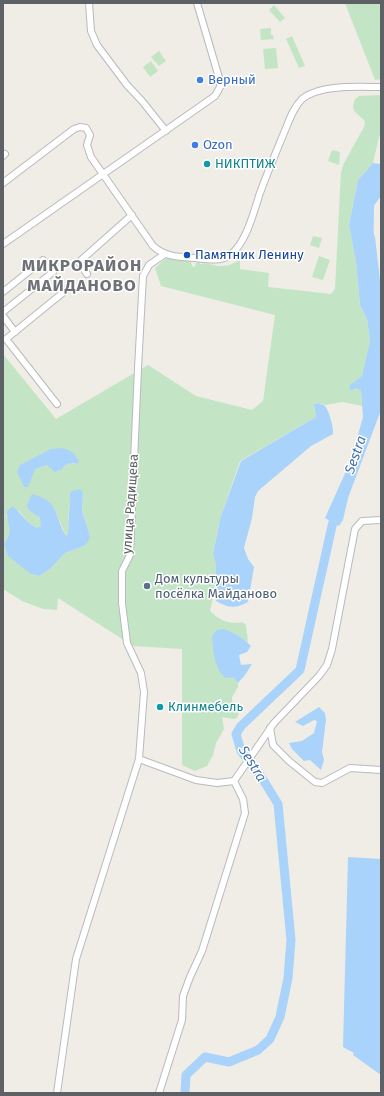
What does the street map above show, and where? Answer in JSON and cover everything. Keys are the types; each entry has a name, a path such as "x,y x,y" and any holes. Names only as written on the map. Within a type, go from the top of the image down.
{"street":[{"path":"90,3 90,31 97,46 127,85 166,131"},
{"path":"3,244 215,96 220,87 220,81 197,3"},
{"path":"3,183 74,129 80,127 86,128 90,135 87,145 91,157 158,251 173,256 200,259 224,258 230,255 242,241 278,145 293,112 300,101 316,91 346,87 381,86"},
{"path":"87,274 79,262 132,215"},
{"name":"улица Радищева","path":"58,1093 76,959 140,759 144,692 141,674 127,643 122,603 122,571 130,555 143,276 149,265 165,254"},
{"path":"3,292 43,260 53,272 3,312"},
{"path":"57,404 6,339 70,287"},
{"path":"3,316 15,332"},
{"path":"140,759 196,780 217,783 234,781 274,723 319,676 327,665 332,649 355,529 362,521 381,520"},
{"path":"269,730 273,745 314,782 322,783 350,768 381,770"},
{"path":"158,1093 182,1020 183,996 202,951 245,813 243,799 234,781"}],"green space":[{"path":"345,3 381,3 381,79 375,80"},
{"path":"274,5 285,18 280,22 269,10"},
{"path":"271,28 271,35 273,35 274,39 261,40 260,29"},
{"path":"292,36 305,66 299,68 286,39"},
{"path":"276,48 278,68 265,69 263,49"},
{"path":"159,51 166,61 159,66 151,57"},
{"path":"151,61 158,71 150,77 143,67"},
{"path":"381,95 381,134 373,163 358,180 349,225 356,262 360,305 367,319 370,341 362,376 355,388 361,390 362,406 343,402 325,405 319,403 314,404 316,417 240,461 221,516 213,553 216,566 214,593 210,611 225,621 233,623 242,622 246,625 248,642 232,633 233,677 238,683 238,687 232,697 232,701 240,710 237,718 233,719 222,717 224,729 216,743 213,755 207,766 195,771 182,765 182,649 133,646 58,598 57,610 43,609 22,601 3,589 3,354 56,419 148,365 196,396 252,410 263,401 275,315 161,286 155,268 168,257 191,262 192,266 195,267 196,263 200,262 200,264 206,263 222,266 229,265 240,260 240,269 269,273 268,287 331,294 335,289 341,172 344,163 364,127 365,121 354,111 353,106 355,99 359,96","holes":["70,451 75,464 67,464 62,469 47,465 35,469","83,491 82,511 90,536 84,546 65,553 49,570 39,576 31,574 4,544 10,530 6,515 19,511 29,523 37,528 41,526 41,520 36,514 29,510 54,508 66,536 68,534 69,503"]},
{"path":"332,150 340,152 339,165 328,161"},
{"path":"313,236 322,238 319,248 310,245"},
{"path":"319,256 330,260 323,280 312,277"}],"water":[{"path":"373,163 381,164 381,196 367,215 375,237 381,289 381,410 348,498 343,520 339,526 325,518 351,460 363,417 361,390 355,388 351,391 349,386 362,376 370,341 367,319 360,305 356,262 349,225 358,180"},
{"path":"319,403 325,406 328,411 333,434 311,446 258,491 255,497 252,518 244,548 248,559 254,567 248,602 240,606 232,607 216,601 214,593 216,566 213,553 221,516 241,461 316,417 314,404"},
{"path":"63,448 73,453 79,463 67,464 62,469 55,472 47,465 35,469 28,487 24,487 17,472 20,465 51,449"},
{"path":"80,489 83,492 82,511 90,536 89,540 84,546 65,553 49,570 39,576 31,574 8,556 4,544 10,530 7,511 13,506 29,523 37,528 41,526 40,518 29,510 27,506 32,494 41,497 52,505 66,536 68,534 70,494 72,491"},
{"path":"224,629 239,636 251,646 247,652 239,655 241,665 252,664 238,683 233,677 225,678 221,674 216,664 212,636 217,630"},
{"path":"319,707 325,713 326,720 322,752 324,760 321,770 310,760 304,761 292,749 289,743 302,741 314,733 317,721 314,720 303,726 295,722"},
{"path":"348,857 381,859 381,1075 353,1055 354,1053 343,1047"}],"waterway":[{"name":"Sestra","path":"369,233 370,189 381,183"},
{"name":"Sestra","path":"185,1093 186,1075 205,1057 229,1062 258,1050 270,1039 280,1017 288,978 291,940 278,804 262,778 241,751 236,734 241,726 300,670 336,512"}],"place":[{"name":"Верный","path":"200,80"},
{"name":"Ozon","path":"195,145"},
{"name":"НИКПТИЖ","path":"207,164"},
{"name":"Памятник Ленину","path":"187,255"},
{"name":"Дом культуры посёлка Майданово","path":"147,586"},
{"name":"Клинмебель","path":"160,707"}],"district":[{"name":"МИКРОРАЙОН МАЙДАНОВО","path":"82,276"}]}
